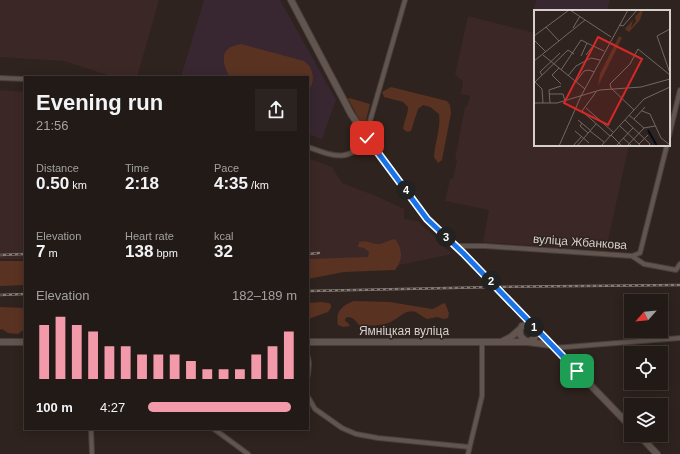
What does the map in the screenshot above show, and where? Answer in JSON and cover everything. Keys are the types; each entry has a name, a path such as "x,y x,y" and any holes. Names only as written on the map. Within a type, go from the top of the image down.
{"main road":[{"path":"291,0 351,114 427,219 624,419"},
{"path":"499,342 510,338 521,328 529,325 535,328 537,333 535,338 528,342 522,338 520,334 521,328 520,313"},
{"path":"0,342 24,342"},
{"name":"Ямніцкая вуліца","path":"309,342 528,342 552,346"},
{"path":"646,442 657,454"}],"street":[{"path":"309,147 330,155 346,156 362,146 405,0"},
{"path":"0,78 24,79"},
{"path":"670,132 680,90"},
{"name":"вуліца Жбанкова","path":"455,246 485,246 632,256 640,253 667,146"},
{"path":"632,256 644,264 664,269 676,270 680,264"},
{"path":"552,346 680,338"},
{"path":"468,454 482,396 482,342"},
{"path":"309,398 316,409 342,428 356,434 378,438 469,448"},
{"path":"91,430 92,454"},
{"path":"215,430 248,454"}],"shaded area":[{"path":"0,0 159,0 137,76 111,76 64,61 0,57"},
{"path":"204,0 280,0 336,100 322,139 309,134 309,76 181,76"},
{"path":"536,0 610,0 607,10 534,10"},
{"path":"468,16 534,33 534,146 629,146 606,250 483,242 489,210 445,201 450,179 453,179 457,160 455,159 465,107 467,107 470,96 461,94 463,81 455,75"},
{"path":"241,44 304,61 312,71 313,79 311,87 309,90 309,76 229,76 226,71 224,55 229,48"},
{"path":"391,87 447,101 450,105 451,113 442,160 438,163 434,157 439,125 439,114 430,107 423,105 418,109 411,131 407,132 403,129 408,107 403,102 384,97 382,92"},
{"path":"0,90 24,92 24,259 0,259"},
{"path":"348,99 370,104 365,125 362,124"},
{"path":"309,158 332,167 342,183 404,209 404,219 418,221 452,254 399,265 309,265"},
{"path":"395,239 401,251 400,262 395,270 344,272 309,279 309,259 368,257 369,252 364,248 358,247 359,242 366,241 373,244 378,244"},
{"path":"0,261 24,261 24,285 0,286"},
{"path":"354,301 390,302 432,309 445,303 449,313 448,318 444,319 437,317 427,319 412,311 405,313 392,322 374,326 359,325 354,319 347,317 345,321 350,326 343,327 338,325 337,320 340,310"},
{"path":"309,303 329,303 331,308 328,312 309,319"},
{"path":"0,307 24,308 24,330 18,334 8,333 2,329 0,330"}],"railway":[{"path":"309,254 319,253"},
{"path":"0,255 24,254"},
{"path":"309,291 680,285"},
{"path":"0,295 24,294"}],"route":[{"path":"367,138 427,219 463,253 577,371"}]}
